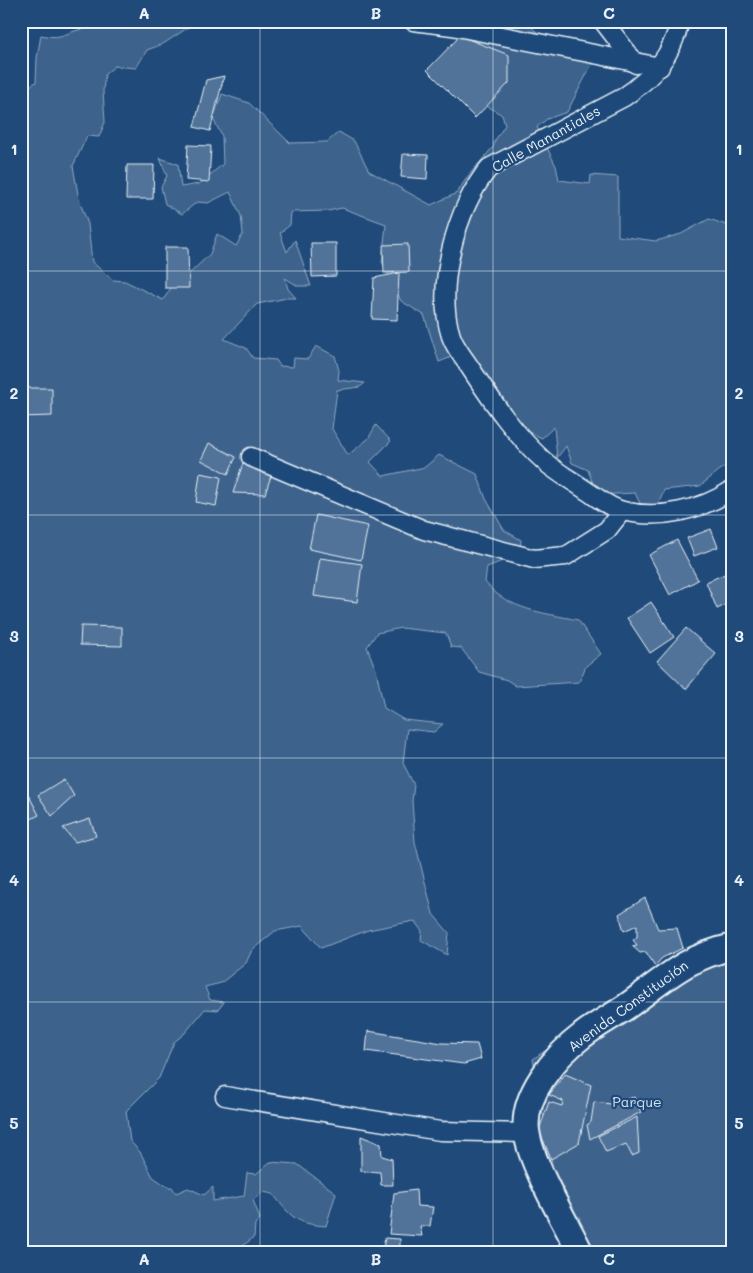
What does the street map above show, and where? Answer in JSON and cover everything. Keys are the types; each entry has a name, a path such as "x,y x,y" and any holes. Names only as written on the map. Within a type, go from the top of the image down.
{"main road":[{"name":"Avenida Constitución","path":"526,1133 531,1104 555,1060 583,1035 696,957 732,946"},
{"path":"526,1133 537,1163 580,1252"}],"street":[{"path":"413,21 452,26 636,64 660,67"},
{"path":"604,21 636,64"},
{"name":"Calle Manantiales","path":"680,21 677,34 660,67 640,86 489,168 477,182 467,202 456,236 446,288 449,328 456,346 490,397 526,444 544,460 610,506 622,511 659,514 683,512 721,497 732,490"},
{"path":"251,457 424,530 534,559 566,556 607,530 622,511"},
{"path":"225,1096 440,1131 526,1133"}],"green space":[{"path":"95,21 194,21 192,25 163,44 147,50 136,68 115,66 105,74 103,91 105,122 99,137 87,136 73,166 79,200 88,224 92,262 113,280 125,281 163,300 175,282 188,283 189,274 210,254 217,234 236,246 243,234 241,216 230,192 208,203 197,202 182,214 165,204 161,187 167,176 160,158 178,164 181,187 199,184 223,164 222,136 213,119 222,94 249,103 290,143 327,142 339,132 354,141 369,171 431,205 457,193 468,176 494,146 494,142 505,125 502,115 463,91 481,54 474,21 524,21 537,32 564,40 592,64 567,112 547,119 537,127 556,166 559,180 590,184 591,175 618,177 618,236 656,241 681,234 709,219 732,227 732,466 725,466 700,486 664,490 654,513 641,506 635,493 597,495 588,470 572,463 566,446 557,458 554,427 542,438 496,418 457,355 439,362 424,315 401,301 382,262 386,224 342,208 328,211 291,212 290,225 280,233 287,252 295,240 311,286 298,286 285,278 288,289 296,298 257,304 224,339 246,348 253,358 276,360 280,366 293,367 294,358 308,359 316,346 335,356 339,371 338,380 365,383 360,387 337,390 332,429 348,455 368,439 376,425 391,441 370,462 383,476 425,467 439,455 477,474 486,499 504,530 521,540 520,554 487,567 485,582 504,599 527,609 578,620 601,654 586,666 579,682 516,686 507,680 479,672 461,648 451,647 446,633 401,628 377,633 367,647 376,670 384,708 404,720 443,724 434,732 407,729 403,763 414,785 412,801 415,842 433,914 449,933 447,955 421,940 422,931 414,921 368,930 321,948 302,926 275,931 252,950 246,963 221,983 205,987 210,1000 224,1002 218,1010 205,1009 184,1034 174,1042 159,1078 126,1111 130,1141 140,1152 153,1177 168,1187 172,1187 176,1193 188,1188 204,1195 213,1187 213,1201 244,1196 247,1173 256,1174 270,1162 297,1164 336,1193 326,1226 308,1223 295,1218 273,1194 263,1192 253,1200 260,1219 255,1224 254,1237 239,1249 239,1252 21,1252 21,92 36,82 37,58 41,35 60,36 90,27 96,23"},
{"name":"Parque","path":"732,941 732,1252 571,1252 580,1217 561,1213 533,1059 702,943"}],"building":[{"path":"460,36 509,55 509,83 475,118 427,70"},
{"path":"224,76 210,131 194,127 206,80"},
{"path":"188,145 211,146 209,182 186,180"},
{"path":"403,154 428,155 427,179 401,177"},
{"path":"127,165 154,165 153,199 126,199"},
{"path":"311,243 336,243 336,276 312,277"},
{"path":"408,244 409,272 384,273 383,245"},
{"path":"165,247 188,247 189,288 165,288"},
{"path":"399,273 397,320 372,319 374,278"},
{"path":"21,388 52,388 52,416 21,417"},
{"path":"209,443 236,457 228,474 201,460"},
{"path":"243,463 272,473 265,494 233,493"},
{"path":"200,473 221,477 216,506 196,502"},
{"path":"316,515 368,526 361,560 309,549"},
{"path":"711,529 718,547 694,556 687,538"},
{"path":"677,540 698,580 670,595 649,555"},
{"path":"320,558 362,564 357,602 314,596"},
{"path":"732,571 732,602 717,609 706,582"},
{"path":"651,602 674,637 650,653 627,618"},
{"path":"81,626 122,627 122,646 80,645"},
{"path":"686,628 716,654 686,689 657,661"},
{"path":"64,779 74,796 52,816 38,795"},
{"path":"21,781 39,815 21,824"},
{"path":"90,819 96,836 75,842 63,828"},
{"path":"645,898 658,929 677,928 683,948 662,958 655,966 646,952 640,953 632,946 637,945 633,940 637,937 637,925 624,931 619,914"},
{"path":"368,1031 442,1043 477,1044 481,1059 464,1064 366,1051"},
{"path":"565,1074 591,1085 579,1143 551,1159 539,1130 549,1102 562,1106 563,1101 549,1095"},
{"path":"634,1097 641,1112 590,1139 587,1125 591,1122 594,1102 611,1104"},
{"path":"637,1117 639,1153 632,1156 626,1144 606,1152 598,1136"},
{"path":"361,1136 381,1144 382,1156 392,1159 393,1185 381,1185 380,1172 361,1171"},
{"path":"416,1190 417,1206 433,1207 430,1226 420,1226 422,1236 389,1234 394,1193"},
{"path":"385,1238 400,1239 400,1252 382,1252"}]}
